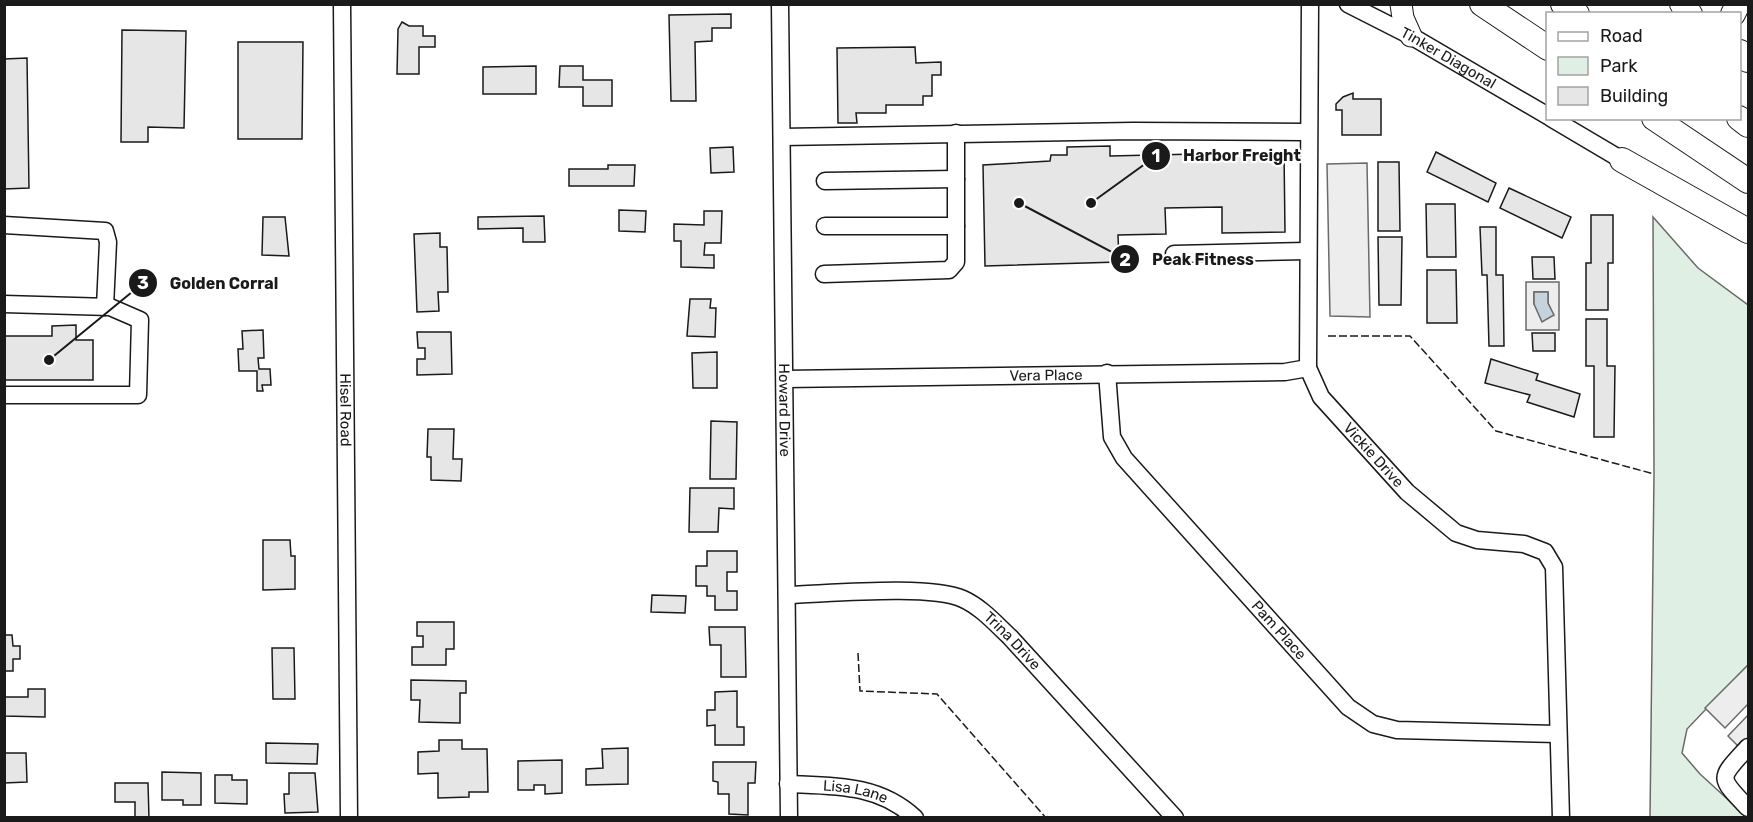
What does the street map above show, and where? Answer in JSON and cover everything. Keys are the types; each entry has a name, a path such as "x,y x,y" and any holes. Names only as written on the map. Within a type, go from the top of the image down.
{"highway":[{"path":"1482,4 1546,47"},
{"path":"1657,120 1749,181"},
{"path":"1622,160 1749,231"}],"main road":[{"path":"1401,4 1403,18 1411,36"}],"street":[{"name":"Hisel Road","path":"342,4 349,818"},
{"name":"Howard Drive","path":"780,4 789,818"},
{"name":"Vickie Drive","path":"1310,4 1307,132 1308,368 1322,397 1407,492 1456,534 1477,540 1524,543 1545,552 1554,567 1561,818"},
{"name":"Tinker Diagonal","path":"1348,4 1411,36 1546,115"},
{"name":"Tinker Diagonal","path":"1554,120 1622,160"},
{"path":"782,137 956,133 1307,132"},
{"path":"824,274 950,270 956,262 956,133"},
{"path":"825,181 956,179"},
{"path":"4,225 105,231 108,242 105,307"},
{"path":"825,226 956,226"},
{"path":"1174,254 1307,250"},
{"path":"4,304 105,307 140,320 138,395 4,395"},
{"name":"Vera Place","path":"785,379 1284,372 1308,368"},
{"name":"Pam Place","path":"1107,373 1112,437 1124,458 1348,707 1373,724 1397,730 1558,734"},
{"name":"Trina Drive","path":"787,595 907,592 963,599 1010,637 1175,818"},
{"path":"1749,747 1726,772 1724,778 1727,786 1749,808"},
{"name":"Lisa Lane","path":"788,784 859,787 882,796 915,818"}],"green space":[{"path":"1653,217 1698,268 1748,305 1748,665 1687,729 1682,753 1700,774 1747,817 1650,818 1654,474"}],"shaded area":[{"path":"1367,163 1370,317 1330,316 1327,164"},
{"path":"1526,282 1559,282 1559,330 1526,330","holes":["1534,292 1548,292 1548,303 1553,315 1534,304"]},
{"path":"1534,292 1548,292 1548,303 1554,315 1542,322 1534,304"},
{"path":"1748,665 1748,704 1725,728 1705,708"},
{"path":"1748,715 1748,756 1728,736"}],"building":[{"path":"731,14 731,28 712,28 712,41 695,42 696,101 671,101 669,15"},
{"path":"402,22 409,26 423,26 423,36 435,36 435,47 419,47 419,74 397,74 398,29"},
{"path":"122,30 186,31 184,128 148,127 148,142 121,142"},
{"path":"238,42 303,42 302,139 238,139"},
{"path":"915,47 916,63 941,62 941,75 932,75 932,96 923,96 923,105 886,105 886,113 856,113 857,123 838,123 837,48"},
{"path":"27,58 29,188 4,189 4,59"},
{"path":"536,66 536,94 483,94 483,67"},
{"path":"560,66 583,66 583,80 612,80 612,106 583,106 583,87 559,87"},
{"path":"1353,93 1353,99 1381,99 1381,135 1342,135 1342,110 1336,110 1336,104 1343,97"},
{"path":"1110,146 1110,156 1284,152 1285,232 1222,233 1222,207 1165,208 1166,234 1118,235 1119,262 985,266 983,165 1050,161 1051,155 1067,155 1067,147"},
{"path":"733,147 734,172 711,173 710,148"},
{"path":"1436,152 1496,183 1488,202 1427,172"},
{"path":"1378,162 1399,162 1400,231 1378,231"},
{"path":"608,165 635,165 634,186 569,186 569,169 608,169"},
{"path":"1509,188 1571,217 1562,238 1500,208"},
{"path":"1426,204 1455,204 1456,257 1427,257"},
{"path":"619,210 646,211 645,232 619,231"},
{"path":"704,211 722,211 721,243 705,243 704,255 714,255 714,268 681,267 681,241 674,241 674,224 704,225"},
{"path":"1591,215 1613,215 1613,263 1608,263 1608,310 1586,310 1586,263 1591,263"},
{"path":"544,216 545,242 523,242 523,228 478,229 478,217"},
{"path":"263,217 285,217 289,256 262,255"},
{"path":"1480,227 1496,227 1496,275 1503,275 1504,346 1489,346 1487,275 1482,275"},
{"path":"440,233 440,247 447,247 448,292 438,292 439,311 417,312 414,234"},
{"path":"1378,237 1402,237 1401,305 1379,305"},
{"path":"1532,257 1554,257 1555,279 1533,279"},
{"path":"1427,270 1456,270 1457,323 1427,323"},
{"path":"690,299 711,299 710,308 716,308 715,337 687,336"},
{"path":"1586,319 1607,319 1607,366 1615,366 1614,437 1594,437 1594,366 1586,366"},
{"path":"76,325 76,340 93,340 93,380 4,380 4,336 52,336 52,326"},
{"path":"263,330 264,358 258,358 259,369 270,369 271,385 262,385 263,391 257,391 257,371 239,371 238,349 243,349 242,331"},
{"path":"417,332 451,332 452,374 417,375 417,359 425,359 425,348 418,348"},
{"path":"1532,333 1555,333 1555,351 1533,351"},
{"path":"717,352 717,388 693,388 692,353"},
{"path":"1491,359 1538,374 1536,380 1580,394 1574,417 1527,402 1530,395 1485,383"},
{"path":"711,421 737,422 736,479 710,479"},
{"path":"428,429 454,429 453,459 462,459 461,481 431,480 431,457 427,457"},
{"path":"690,488 734,488 734,509 719,508 718,532 689,532"},
{"path":"263,540 290,540 291,556 295,556 295,589 263,590"},
{"path":"707,551 737,551 737,572 727,572 727,591 737,591 737,610 715,610 715,596 707,596 707,586 696,586 696,566 707,566"},
{"path":"652,595 686,596 685,613 651,612"},
{"path":"417,622 454,622 454,649 446,649 446,665 412,665 412,647 423,647 423,636 417,636"},
{"path":"709,627 745,627 746,677 721,677 721,645 710,645"},
{"path":"4,628 5,635 12,635 13,646 20,646 20,659 13,659 13,671 4,671"},
{"path":"272,648 294,648 295,699 273,699"},
{"path":"411,680 466,681 466,693 460,693 460,723 419,722 420,700 411,700"},
{"path":"28,689 45,689 45,717 4,716 4,697 28,697"},
{"path":"737,691 737,727 744,727 744,745 715,745 715,725 707,726 707,710 715,710 715,692"},
{"path":"439,740 462,740 462,749 487,749 488,792 469,792 469,797 438,798 438,773 418,774 418,752 439,751"},
{"path":"266,743 318,744 317,764 266,763"},
{"path":"628,748 628,784 586,785 586,769 603,768 602,749"},
{"path":"4,753 26,753 27,782 4,783"},
{"path":"562,760 562,793 545,794 545,785 534,785 534,790 518,790 518,761"},
{"path":"713,762 756,762 755,783 748,783 748,815 729,814 729,794 718,794 718,782 713,781"},
{"path":"162,772 201,773 201,805 183,805 183,800 162,800"},
{"path":"289,773 315,773 318,812 285,813 284,794 289,794"},
{"path":"215,775 232,775 232,780 247,780 247,804 215,803"},
{"path":"115,783 148,783 149,818 135,818 135,802 115,802"}],"fence":[{"path":"1328,336 1410,336 1496,431 1654,474"},
{"path":"858,653 860,691 937,694 1046,818"}],"place":[{"name":"Peak Fitness","path":"1019,203"},
{"name":"Harbor Freight","path":"1091,203"},
{"name":"Golden Corral","path":"49,360"}]}
